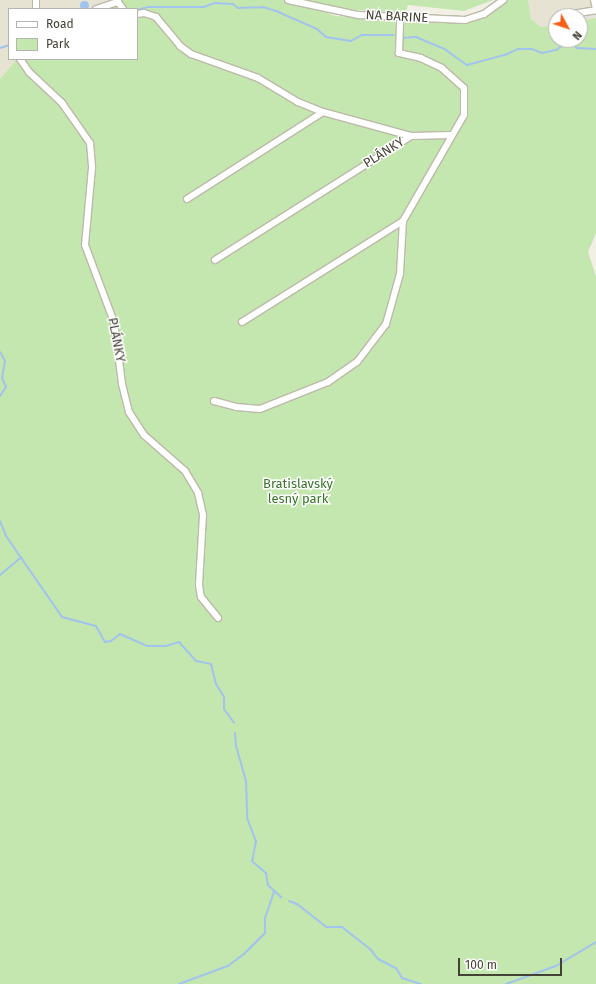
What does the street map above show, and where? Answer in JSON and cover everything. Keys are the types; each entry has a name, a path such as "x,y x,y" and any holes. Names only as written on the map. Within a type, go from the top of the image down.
{"street":[{"name":"NA BARINE","path":"288,0 336,12 400,18 464,20 484,14 503,0"},
{"path":"594,0 596,9"},
{"path":"99,8 118,1"},
{"name":"PLÁNKY","path":"138,14 144,13 156,17 180,46 191,54 258,78 298,102 323,112 411,136 451,135"},
{"path":"214,401 236,408 260,409 328,382 357,362 386,324 400,274 403,221 451,135 464,115 464,88 442,68 421,58 399,53 400,18"},
{"name":"PLÁNKY","path":"21,60 29,72 62,103 90,143 92,168 85,245 114,322 122,384 129,412 144,435 184,471 198,493 203,515 198,585 201,597 218,618"},
{"path":"188,199 323,112"},
{"name":"PLÁNKY","path":"215,260 411,136"},
{"path":"242,322 403,221"}],"shaded area":[{"path":"0,0 118,0 98,8 8,8 8,60 16,60 0,79"},
{"path":"528,0 596,0 596,18 588,20 588,8 548,8 548,26 541,27 531,19"},
{"path":"596,12 596,17 588,19 588,14"}],"green space":[{"name":"Bratislavský lesný park","path":"118,0 287,0 336,16 462,23 483,19 506,0 528,0 531,19 541,27 548,26 548,48 588,48 588,20 596,18 596,233 588,252 596,276 596,984 0,984 0,79 16,60 138,60 138,8 98,8"},
{"path":"305,0 493,0 464,11 408,5 405,13 353,10"}],"water":[{"path":"84,0 89,5 87,8 81,8 79,5"}],"waterway":[{"path":"138,10 148,7 204,7 215,3 233,4 238,8 263,7 276,11 317,29 326,37 351,41 362,35 393,35"},
{"path":"401,38 416,37 446,50 467,65 505,55 518,49 532,49 542,53 556,50 569,41 577,48 596,49"},
{"path":"0,48 8,45"},
{"path":"0,352 5,361 2,378 6,387 0,396"},
{"path":"0,521 6,536 62,617 96,626 105,642 111,641 120,634 147,646 166,646 179,642 196,661 211,664 216,684 224,697 224,709 234,723"},
{"path":"0,575 20,558"},
{"path":"235,733 236,746 246,781 247,818 256,841 252,861 266,873 268,885 281,897"},
{"path":"179,984 228,966 245,953 265,933 265,918 274,892"},
{"path":"289,901 297,904 326,927 342,927 370,949 378,959 396,968 402,978 421,984"},
{"path":"506,984 556,966 596,942"}]}
